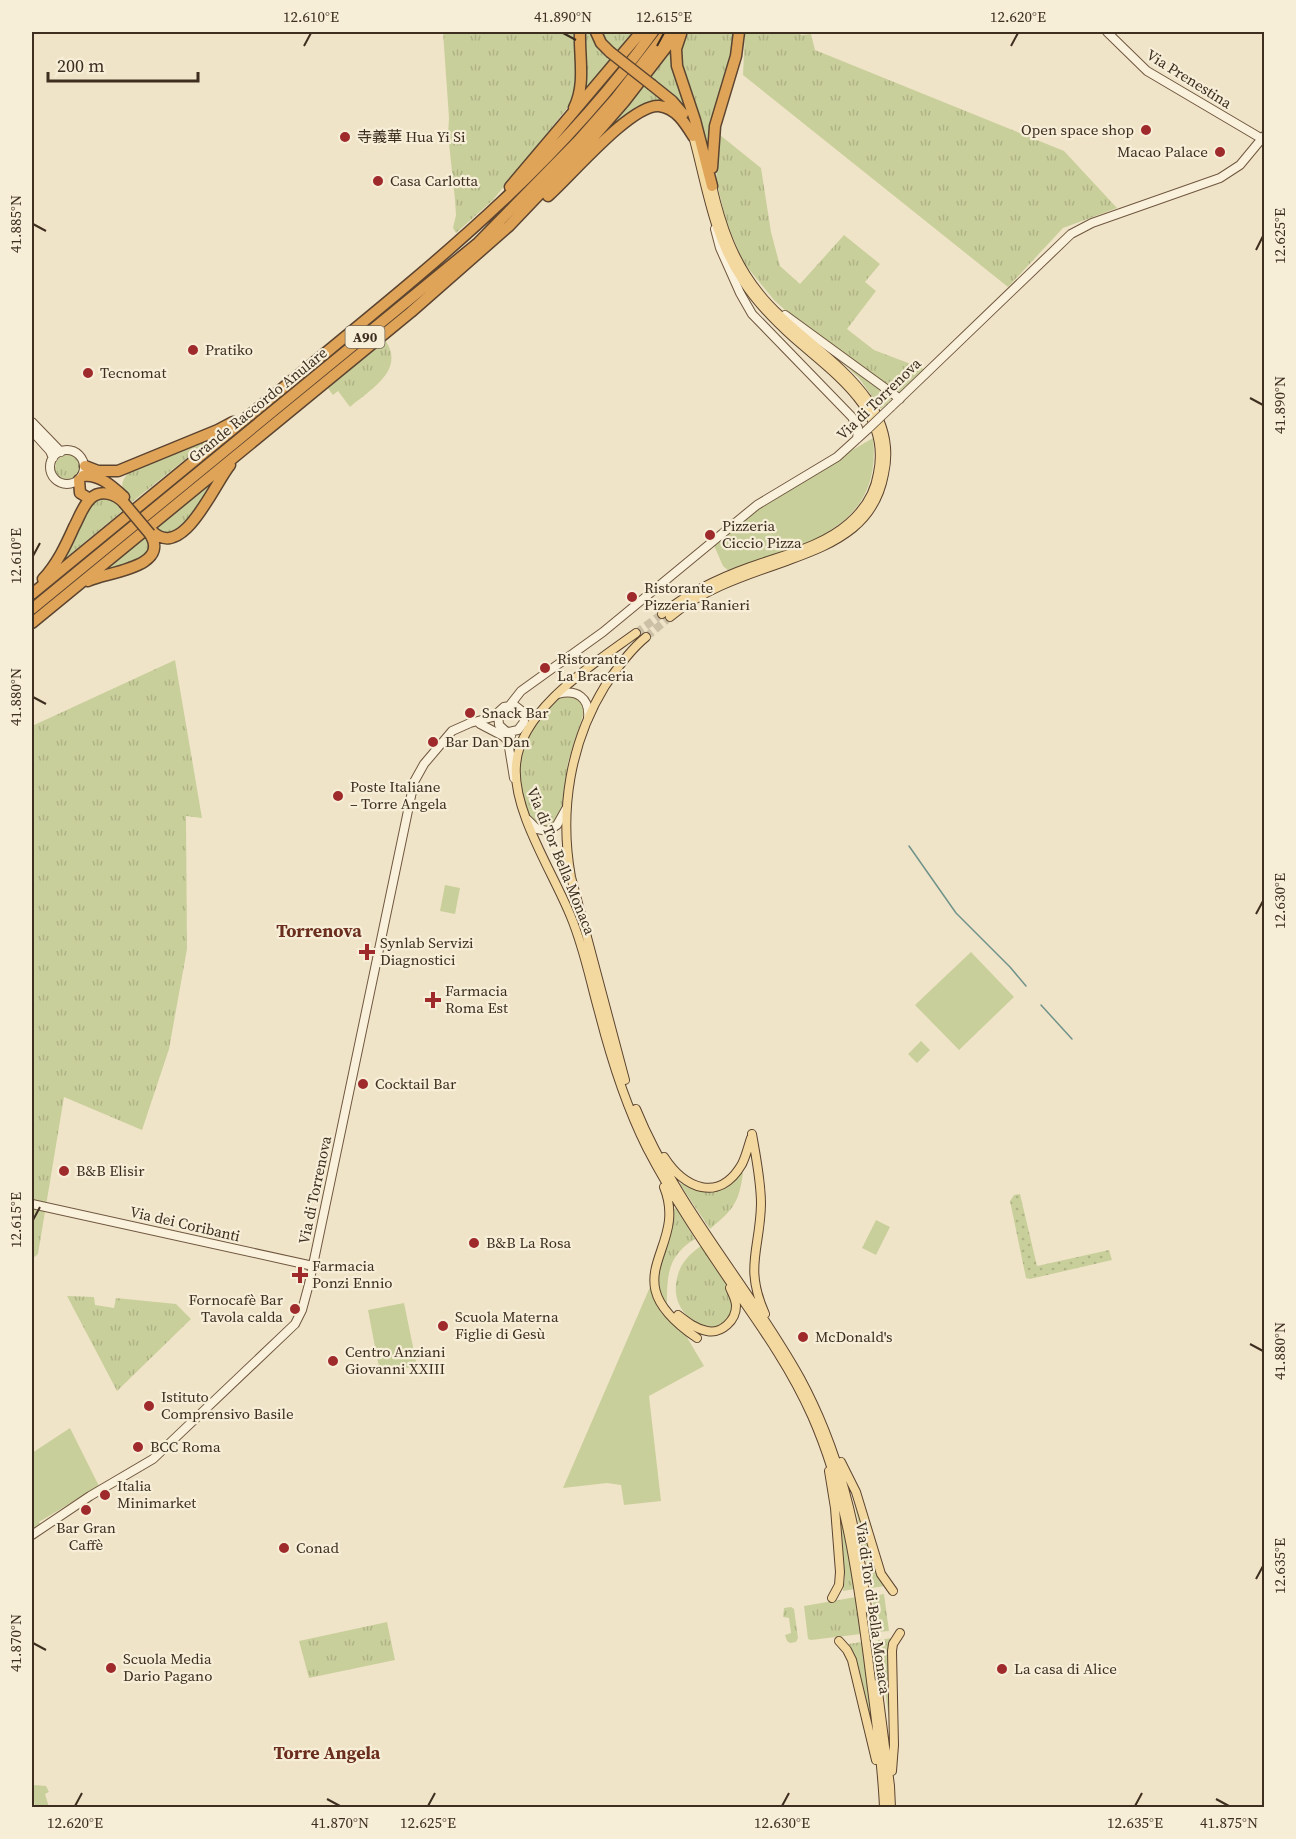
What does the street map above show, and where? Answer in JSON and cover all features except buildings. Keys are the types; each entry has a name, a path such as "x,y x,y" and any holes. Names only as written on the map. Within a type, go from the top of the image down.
{"highway":[{"path":"558,132 575,106 580,92 580,32"},
{"path":"596,32 601,43 610,52 679,109 693,136"},
{"path":"482,222 641,32"},
{"name":"Grande Raccordo Anulare","path":"32,593 406,288 482,222 530,176 585,117 653,32"},
{"name":"Grande Raccordo Anulare","path":"32,609 478,243 578,141 616,98 667,32"},
{"path":"680,32 676,49 677,66 695,119 712,186"},
{"path":"509,226 590,141 680,32"},
{"path":"712,186 714,132 736,56 739,32"},
{"path":"32,622 411,312 509,226 556,189 624,123 644,109 658,106 672,111 682,120 693,136"},
{"path":"82,474 118,471 218,430 257,410"},
{"path":"82,474 102,480 126,502 151,532 167,539 177,537 187,529 224,472 248,450 261,434"},
{"path":"82,474 80,493 90,499"},
{"path":"32,593 58,558 90,499 98,494 108,494 126,502"},
{"path":"76,588 95,577 129,569 147,560 152,555 154,547 151,532"}],"main road":[{"path":"693,136 715,224 732,264 760,304 788,333 846,383 863,404 876,428 880,449 879,467 869,500 842,529 801,549 712,583 689,595 666,615 713,589 819,549 840,537 869,511 879,494 884,478 886,458 883,432 878,417 866,396 850,378 775,312 748,278 725,234 712,186"},
{"name":"Via di Tor Bella Monaca","path":"636,633 558,694 532,721 521,741 516,761 515,782 525,816 571,916 620,1083 634,1122 658,1169 702,1232"},
{"name":"Via di Tor Bella Monaca","path":"646,637 615,672 588,719 576,750 566,809 566,842 572,882 615,1049 630,1096 671,1180 702,1232"},
{"path":"645,1129 675,1172 690,1184 704,1188 720,1186 732,1176 742,1164 752,1134 761,1199 754,1259 754,1284 758,1299 777,1340"},
{"path":"658,1169 669,1199 670,1218 656,1263 655,1290 668,1314 697,1338"},
{"path":"702,1232 777,1340 807,1391 847,1493 858,1541 887,1789"},
{"path":"678,1315 694,1326 707,1331 720,1330 729,1324 735,1313 736,1304 716,1255"},
{"path":"723,1270 792,1375 828,1445 856,1492 881,1574 893,1591"},
{"path":"828,1445 840,1568 839,1583 832,1598"},
{"path":"884,1808 894,1745 892,1651 894,1642 900,1633"},
{"path":"839,1641 848,1652 852,1662 891,1808"}],"street":[{"name":"Via Prenestina","path":"1107,32 1147,71 1264,138"},
{"name":"Via di Torrenova","path":"510,705 517,696 594,639 760,502 837,458 1071,234 1092,223 1220,178 1240,165 1264,138"},
{"path":"715,224 719,246 747,307 762,326 852,417 858,428 856,441"},
{"path":"748,278 771,303 791,320 900,399"},
{"path":"32,422 61,452"},
{"path":"32,431 50,451 53,458"},
{"path":"69,450 75,452 82,458 82,474 68,484 56,480 50,468 53,458 61,452 69,450"},
{"path":"558,694 574,692 583,697 588,707 588,719"},
{"path":"508,732 516,731 522,726 525,718 517,696"},
{"path":"510,761 514,744 508,732 499,725 498,713 502,708 510,705 521,710 535,712 547,704"},
{"name":"Via di Torrenova","path":"32,1535 90,1496 151,1461 296,1322 304,1304 313,1266 413,787 421,769 452,731 493,717 498,713"},
{"name":"Via di Torrenova","path":"447,737 480,724 499,725"},
{"path":"480,724 507,739 515,782"},
{"path":"525,816 536,828 548,831 559,824 566,809"},
{"name":"Via dei Coribanti","path":"32,1204 313,1266"}],"green space":[{"path":"443,32 576,32 579,83 572,102 493,200 456,233 453,228 456,215 448,134"},
{"path":"582,32 592,32 612,59 582,97"},
{"path":"599,32 633,32 618,52 610,47"},
{"path":"686,32 736,32 708,156 679,58"},
{"path":"745,32 811,34 815,50 1064,151 1117,208 1063,228 1008,287 743,75"},
{"path":"673,44 690,121 680,106 650,78"},
{"path":"646,84 672,106 652,104 566,175"},
{"path":"720,135 761,168 771,232 780,266 800,284 844,235 880,264 865,282 876,291 847,329 874,350 924,369 881,409 859,378 774,300 743,262 726,221 716,180"},
{"path":"385,340 391,361 389,370 376,386 350,407 338,391 333,395 327,387"},
{"path":"213,437 132,502 123,491 122,483 130,471"},
{"path":"873,438 873,469 865,495 850,514 831,530 808,543 730,572 723,566 712,541 753,508"},
{"path":"68,455 77,459 81,468 77,477 68,481 59,477 55,468 59,459"},
{"path":"215,478 195,511 182,525 166,534 155,529"},
{"path":"105,496 126,508 62,561 89,504"},
{"path":"146,537 148,546 141,558 133,563 98,574"},
{"path":"175,660 202,818 186,816 187,949 169,1049 142,1130 64,1097 38,1254 32,1259 32,726"},
{"path":"574,695 586,706 568,762 561,817 558,822 545,829 534,823 527,813 519,781 521,750 540,716 558,698"},
{"path":"445,885 460,888 455,914 440,911"},
{"path":"971,952 1014,997 959,1050 915,1005"},
{"path":"921,1041 930,1050 917,1063 908,1054"},
{"path":"743,1173 741,1183 734,1205 710,1229 679,1183 699,1190 738,1177"},
{"path":"1020,1194 1037,1266 1109,1250 1112,1260 1026,1278 1010,1201 1014,1195"},
{"path":"676,1208 695,1239 686,1245 674,1259 669,1275 667,1303 661,1296 658,1277"},
{"path":"876,1220 890,1227 876,1255 862,1248"},
{"path":"701,1246 730,1292 733,1307 729,1319 721,1325 711,1327 689,1318 676,1294 680,1268"},
{"path":"650,1287 660,1311 685,1334 704,1366 649,1396 661,1501 624,1505 621,1485 607,1483 563,1488"},
{"path":"67,1296 94,1297 95,1305 114,1308 116,1298 176,1304 191,1319 117,1391"},
{"path":"404,1303 417,1366 380,1373 368,1310"},
{"path":"70,1428 99,1486 39,1522 41,1525 32,1531 32,1453"},
{"path":"851,1489 885,1586 871,1588"},
{"path":"837,1495 855,1589 843,1591 845,1579"},
{"path":"884,1594 889,1631 877,1632 872,1596"},
{"path":"856,1597 861,1634 808,1639 804,1606"},
{"path":"784,1608 794,1609 798,1638 796,1642 790,1643 785,1635 791,1633 789,1618 783,1617"},
{"path":"387,1622 395,1660 309,1678 299,1641"},
{"path":"892,1638 890,1642 889,1719 878,1640"},
{"path":"862,1642 872,1720 848,1644"},
{"path":"35,1785 46,1786 49,1792 45,1794 49,1807 35,1807 32,1788"}],"waterway":[{"path":"909,846 956,913 1026,986"},
{"path":"1041,1005 1072,1039"}],"tunnel":[{"path":"636,633 662,614"},
{"path":"646,637 670,617"}],"place":[{"name":"Open space shop","path":"1146,130"},
{"name":"寺義華 Hua Yi Si","path":"345,137"},
{"name":"Macao Palace","path":"1220,152"},
{"name":"Casa Carlotta","path":"378,181"},
{"name":"Pratiko","path":"193,350"},
{"name":"Tecnomat","path":"88,373"},
{"name":"Pizzeria Ciccio Pizza","path":"710,535"},
{"name":"Ristorante Pizzeria Ranieri","path":"632,597"},
{"name":"Ristorante La Braceria","path":"545,668"},
{"name":"Snack Bar","path":"470,713"},
{"name":"Bar Dan Dan","path":"433,742"},
{"name":"Poste Italiane – Torre Angela","path":"338,796"},
{"name":"Synlab Servizi Diagnostici","path":"367,952"},
{"name":"Farmacia Roma Est","path":"433,1000"},
{"name":"Cocktail Bar","path":"363,1084"},
{"name":"B&B Elisir","path":"64,1171"},
{"name":"B&B La Rosa","path":"474,1243"},
{"name":"Farmacia Ponzi Ennio","path":"300,1275"},
{"name":"Fornocafè Bar Tavola calda","path":"295,1309"},
{"name":"Scuola Materna Figlie di Gesù","path":"443,1326"},
{"name":"McDonald's","path":"803,1337"},
{"name":"Centro Anziani Giovanni XXIII","path":"333,1361"},
{"name":"Istituto Comprensivo Basile","path":"149,1406"},
{"name":"BCC Roma","path":"138,1447"},
{"name":"Italia Minimarket","path":"105,1495"},
{"name":"Bar Gran Caffè","path":"86,1510"},
{"name":"Conad","path":"284,1548"},
{"name":"Scuola Media Dario Pagano","path":"111,1668"},
{"name":"La casa di Alice","path":"1002,1669"}],"district":[{"name":"Torrenova","path":"319,931"},
{"name":"Torre Angela","path":"327,1753"}]}
